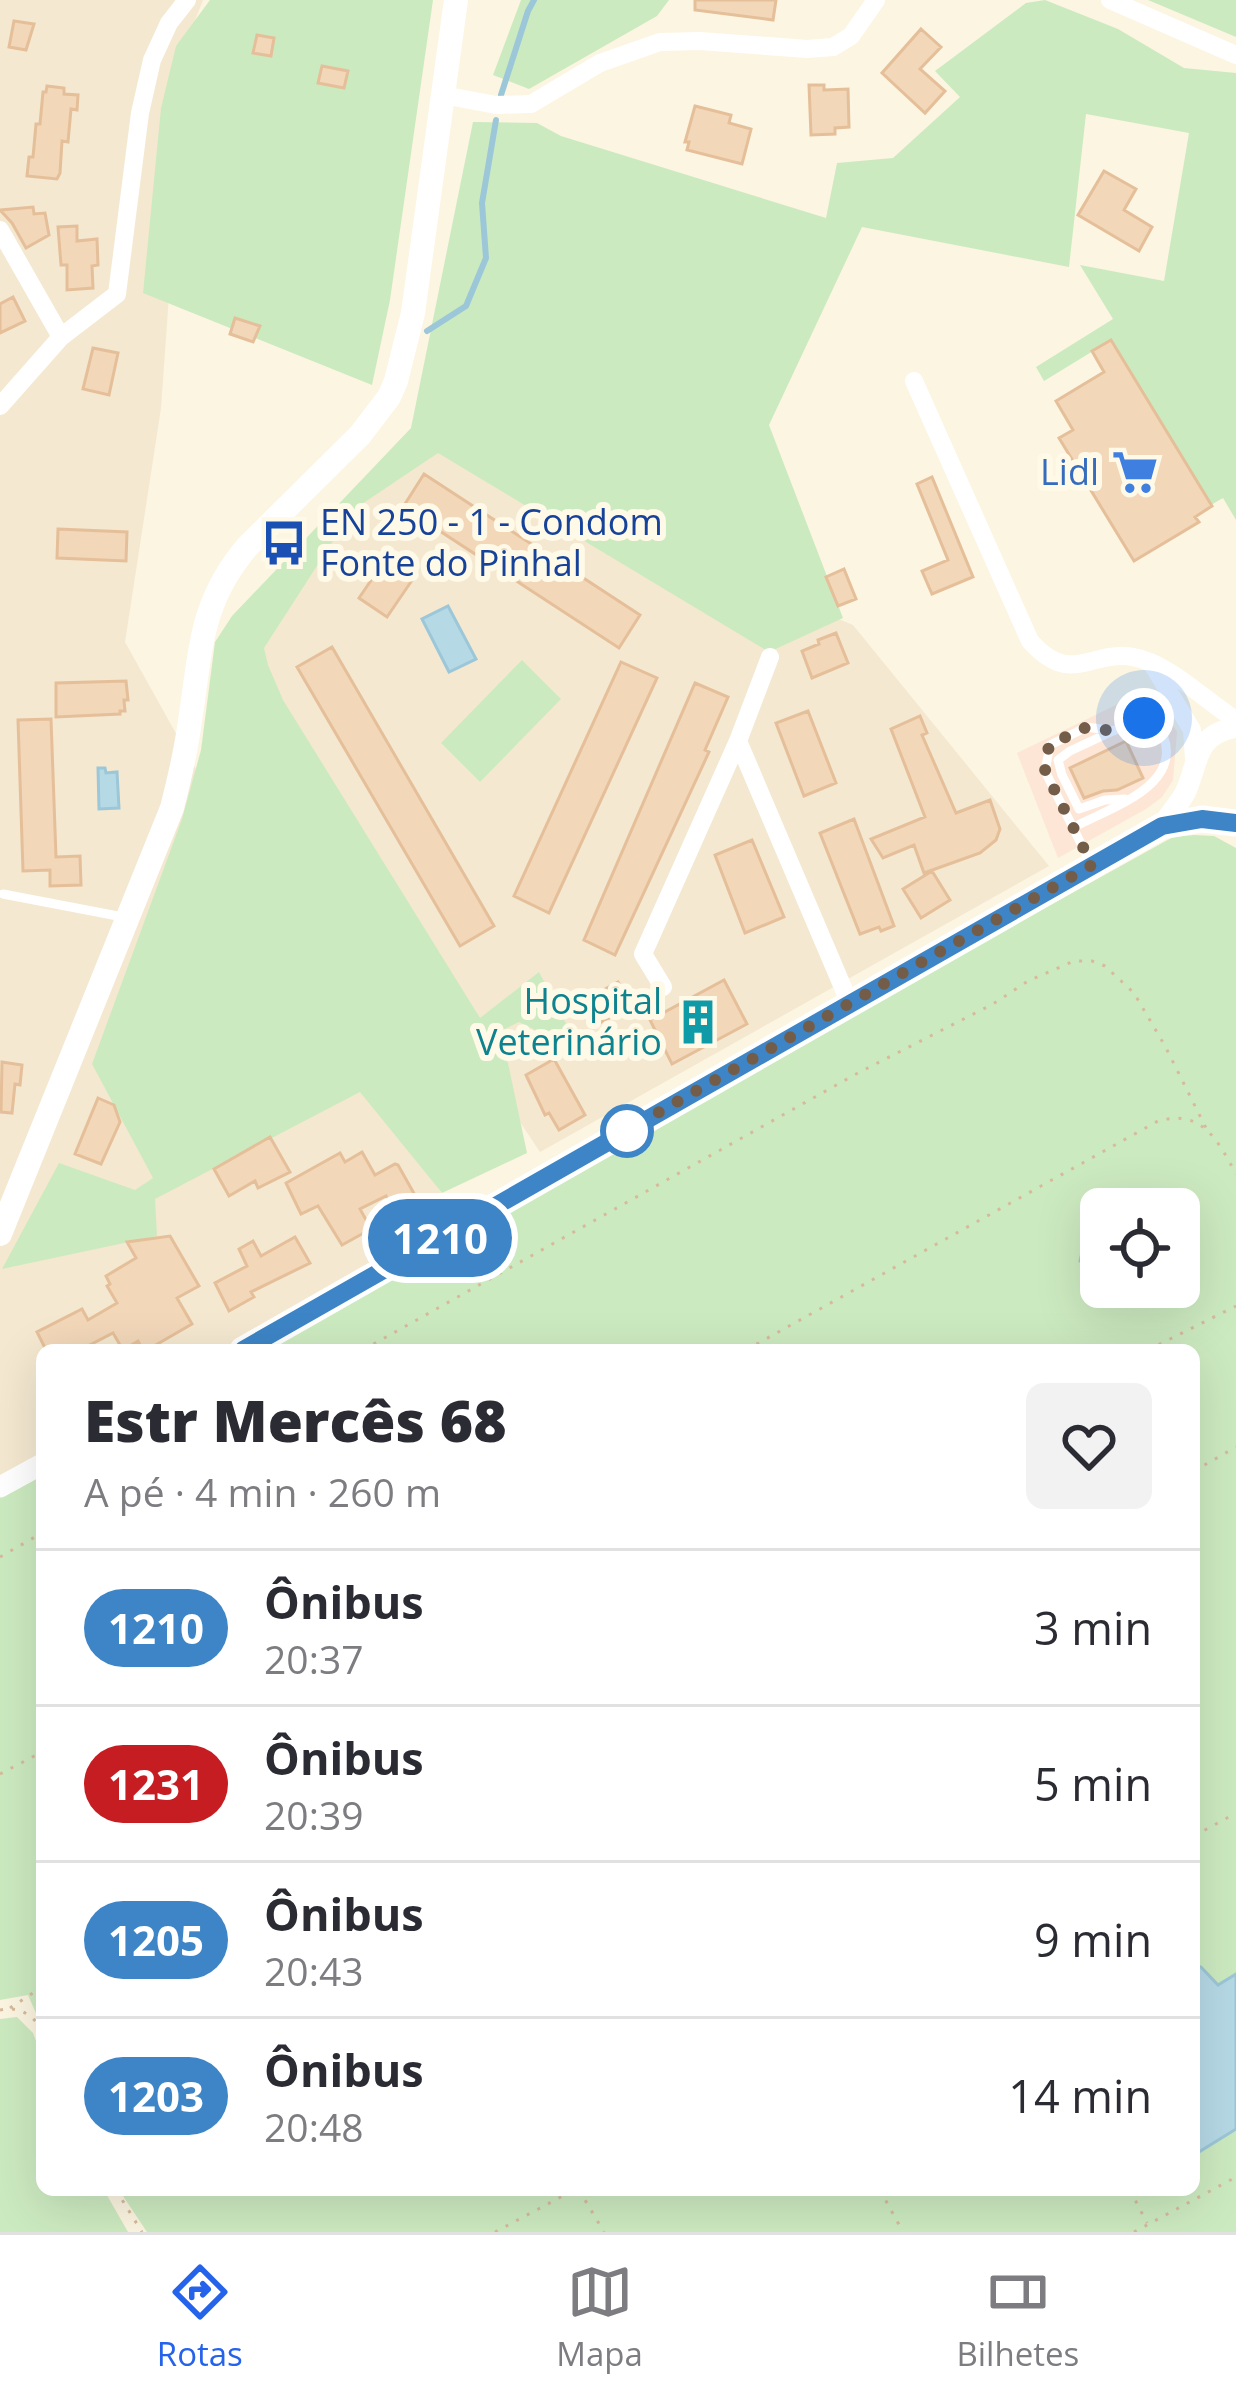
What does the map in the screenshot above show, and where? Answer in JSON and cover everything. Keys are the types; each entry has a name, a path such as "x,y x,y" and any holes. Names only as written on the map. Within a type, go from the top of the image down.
{"main road":[{"path":"3,1221 164,831 187,742 200,640 216,592 247,547 374,418 397,381 413,313 456,0"}],"street":[{"path":"0,406 62,337 117,295 152,59 169,22 187,0"},
{"path":"443,95 496,105 531,104 600,62 661,42 832,47 851,36 876,0"},
{"path":"1110,0 1236,56"},
{"path":"0,230 62,337"},
{"path":"914,381 1030,641 1052,661 1064,664 1126,656 1153,664 1236,723 1202,744 1183,796 1162,826"},
{"path":"663,987 643,954 738,741 770,657"},
{"path":"1153,664 1192,730 1199,802 1231,823"},
{"path":"738,741 850,1004"},
{"path":"254,1344 1162,826 1188,820 1231,823"},
{"path":"0,1487 36,1467"}],"lane":[{"path":"1155,720 1178,707"},
{"path":"1074,827 1129,799 1150,788 1165,766 1167,748 1155,720 1144,718 1058,760 1079,809 1105,800 1129,799"},
{"path":"1092,865 1045,771 1049,745 1087,727 1113,731"},
{"path":"3,893 128,918"}],"path":[{"path":"374,1344 856,1075 1074,961 1105,966 1134,993 1207,1130"},
{"path":"757,1344 1157,1121 1176,1116 1191,1119 1221,1146 1236,1174"},
{"path":"1160,1344 1236,1306"},
{"path":"1200,1468 1236,1448"},
{"path":"0,1557 36,1536"},
{"path":"0,1774 36,1755"},
{"path":"1200,1833 1236,1813"},
{"path":"0,2010 36,1991"},
{"path":"8,2008 24,2011 36,2021"},
{"path":"1134,2232 1236,2177"},
{"path":"120,2196 142,2232"},
{"path":"495,2232 564,2196"},
{"path":"580,2196 604,2232"},
{"path":"883,2196 903,2232"},
{"path":"1133,2196 1148,2225"}],"shaded area":[{"path":"0,0 203,0 187,41 161,408 125,642 367,1076 461,1224 283,1344 36,1344 36,1511 0,1535"},
{"path":"437,418 703,563 853,625 1049,866 540,1152 299,790 250,652 296,551"},
{"path":"1149,689 1177,732 1173,780 1146,809 1058,858 1017,753"}],"green space":[{"path":"210,0 433,0 390,300 372,385 143,293 161,108 176,46"},
{"path":"521,0 669,0 657,16 529,89 493,75"},
{"path":"1045,0 1118,29 1184,68 1236,73 1236,520 1223,498 1211,505 1111,340 1044,381 1036,367 1113,319 1080,265 1164,281 1189,133 1086,114 1069,267 862,227 769,425 843,618 769,652 438,453 353,510 264,648 283,700 480,1018 539,972 573,1037 561,1043 519,1022 491,1036 508,1063 527,1153 442,1193 360,1092 155,1199 157,1236 2,1269 59,1163 135,1190 153,1178 92,1064 182,819 201,750 215,642 232,616 411,428 473,122 537,123 561,136 826,218 837,163 893,158 960,97 935,71 1026,3"},
{"path":"1148,0 1236,0 1236,37"},
{"path":"522,660 561,699 480,782 441,743"},
{"path":"1214,836 1236,848 1236,2232 147,2232 123,2196 1200,2196 1200,1344 257,1344 1173,837"},
{"path":"36,1466 36,2013 28,1995 0,2000 0,1486"},
{"path":"17,2017 36,2041 36,2196 107,2196 128,2232 0,2232 0,2019"}],"water":[{"path":"448,606 476,659 449,672 422,619"},
{"path":"98,768 117,772 119,808 99,809"},
{"path":"1200,1967 1218,1985 1236,1974 1236,2129 1200,2151"}],"building":[{"path":"695,0 776,0 773,20 695,10"},
{"path":"14,21 34,24 26,50 9,47"},
{"path":"921,29 941,47 920,69 945,91 925,113 882,73"},
{"path":"257,35 274,38 271,56 253,53"},
{"path":"322,66 348,71 344,88 318,83"},
{"path":"809,85 848,89 849,127 835,128 835,134 811,135"},
{"path":"47,86 78,95 77,110 71,109 68,142 62,141 57,179 27,176"},
{"path":"695,106 731,115 729,123 751,129 742,164 687,150"},
{"path":"1104,171 1136,189 1124,210 1152,227 1139,251 1078,215"},
{"path":"33,207 34,214 45,213 49,235 26,248 0,210"},
{"path":"77,226 77,241 97,239 98,265 92,266 93,288 67,290 58,227"},
{"path":"13,297 25,321 0,333 0,304"},
{"path":"235,318 260,326 253,342 230,334"},
{"name":"Lidl","path":"1111,340 1212,506 1195,517 1199,522 1134,561 1059,438 1073,430 1056,401 1104,372 1092,351"},
{"path":"93,348 118,353 109,395 83,389"},
{"path":"424,474 640,615 619,648 403,507"},
{"path":"932,477 973,577 932,594 922,571 948,560 917,484"},
{"path":"58,529 127,532 126,561 57,558"},
{"path":"389,554 417,573 387,617 359,598"},
{"path":"844,569 856,599 838,606 826,577"},
{"path":"836,633 848,663 812,678 802,651"},
{"path":"332,647 494,926 460,946 297,667"},
{"path":"621,662 657,678 549,913 514,896"},
{"path":"126,681 128,700 120,714 56,717 56,683"},
{"path":"695,683 728,697 705,750 709,752 615,955 584,940"},
{"path":"808,711 836,783 804,796 776,723"},
{"path":"920,716 927,733 922,735 956,813 990,800 1000,829 996,840 980,853 924,873 914,845 883,858 871,839 925,817 891,729"},
{"path":"51,719 56,857 80,856 81,885 50,886 50,870 23,871 18,720"},
{"path":"1126,741 1143,778 1084,798 1070,768"},
{"path":"854,819 894,926 881,931 879,927 860,934 820,833"},
{"path":"752,840 784,917 745,933 715,855"},
{"path":"932,871 950,900 921,918 903,889"},
{"name":"Hospital Veterinário","path":"724,980 747,1024 672,1064 650,1020"},
{"path":"618,982 631,1006 596,1025 583,1001"},
{"path":"554,1059 585,1115 559,1130 549,1113 545,1115 526,1075"},
{"path":"2,1062 22,1065 12,1113 1,1112"},
{"path":"98,1098 114,1105 120,1122 101,1164 75,1154"},
{"path":"270,1137 290,1172 258,1188 255,1181 229,1196 214,1169"},
{"path":"362,1152 375,1175 398,1165 421,1206 399,1219 386,1196 360,1209 371,1229 342,1245 318,1206 301,1214 286,1183 340,1153 345,1162"},
{"path":"170,1236 199,1286 177,1298 192,1324 157,1344 119,1344 113,1333 92,1344 43,1344 37,1332 82,1309 88,1320 117,1303 106,1276 136,1258 127,1242"},
{"path":"295,1237 310,1263 251,1292 254,1297 229,1311 215,1283 247,1266 239,1249 253,1241 261,1256"}],"waterway":[{"path":"501,95 534,0"},
{"path":"427,331 466,306 486,258 482,203 496,120"}],"bus line":[{"name":"1210","path":"254,1344 1162,826 1202,819 1236,823"}],"place":[{"name":"Lidl","path":"1135,472"},
{"name":"EN 250 - 1 - Condom Fonte do Pinhal","path":"284,543"},
{"name":"Hospital Veterinário","path":"698,1022"}],"route":[{"path":"627,1131 1092,865 1045,771 1049,745 1087,727 1113,731 1144,718"}]}
